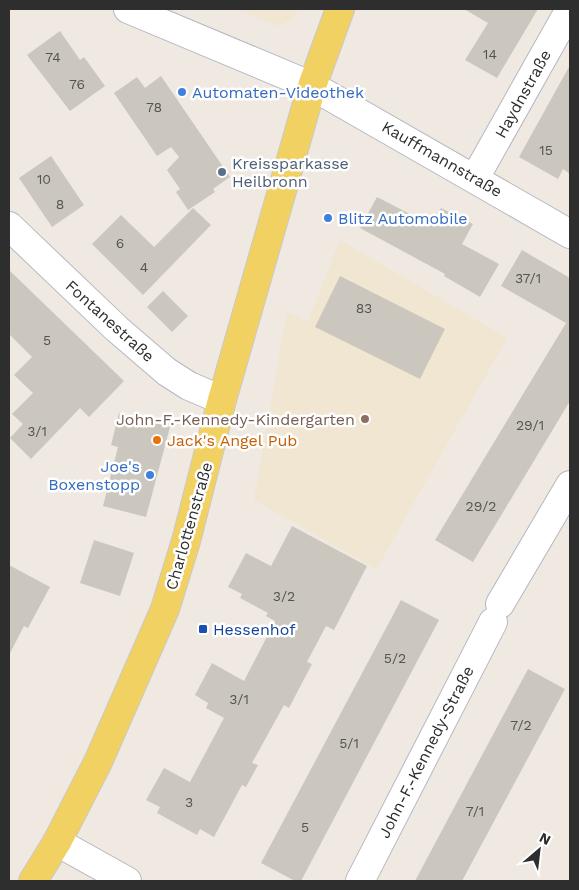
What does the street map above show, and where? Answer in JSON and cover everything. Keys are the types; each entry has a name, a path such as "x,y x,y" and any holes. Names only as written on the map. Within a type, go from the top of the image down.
{"main road":[{"name":"Charlottenstraße","path":"33,881 57,842 98,762 161,621 186,541 222,400 312,86 340,9"}],"street":[{"name":"Kauffmannstraße","path":"128,9 312,86 570,234"},
{"name":"Haydnstraße","path":"475,178 570,9"},
{"name":"Fontanestraße","path":"9,226 117,329 167,372 189,386 222,400"},
{"name":"John-F.-Kennedy-Straße","path":"360,881 497,613 570,485"},
{"path":"57,842 127,881"}],"shaded area":[{"path":"235,9 299,9 292,19 279,26"},
{"name":"John-F.-Kennedy-Kindergarten","path":"340,240 507,338 376,569 254,500 287,312 308,322"}],"building":[{"path":"464,9 538,9 497,78 465,60 488,23"},
{"path":"60,31 80,60 84,57 105,86 70,111 27,55"},
{"path":"570,65 570,174 563,169 558,179 519,157"},
{"path":"161,76 230,177 213,189 215,192 188,210 176,192 180,189 167,170 179,157 171,147 157,156 114,93 137,77 145,88"},
{"path":"51,156 84,205 52,227 19,178"},
{"path":"377,197 431,225 441,208 473,224 462,244 499,264 480,297 444,276 445,274 360,228"},
{"path":"193,208 211,225 143,295 92,244 121,215 154,247"},
{"path":"522,250 570,278 570,401 473,562 435,540 566,323 501,286"},
{"path":"9,270 124,381 89,417 80,408 31,459 10,438 23,424 12,414 33,393 14,375 32,357 9,334"},
{"path":"340,276 445,329 420,379 315,327"},
{"path":"163,291 188,316 172,332 147,307"},
{"path":"119,413 170,427 146,517 103,506 118,447 111,445"},
{"path":"292,526 367,566 334,630 326,626 307,662 312,664 289,708 284,705 252,763 258,765 246,787 242,785 214,837 200,829 197,835 157,813 160,807 146,800 164,768 190,782 224,718 206,708 208,703 195,695 212,663 244,681 275,621 266,616 268,613 240,598 242,594 228,587 246,553 271,566"},
{"path":"94,540 134,553 120,596 80,583"},
{"path":"9,565 50,587 28,628 24,626 9,655"},
{"path":"401,600 439,620 301,881 295,881 261,863"},
{"path":"528,669 565,689 462,881 415,881"}],"place":[{"name":"Automaten-Videothek","path":"182,92"},
{"name":"Kreissparkasse Heilbronn","path":"222,172"},
{"name":"Blitz Automobile","path":"328,218"},
{"name":"John-F.-Kennedy-Kindergarten","path":"365,419"},
{"name":"Jack's Angel Pub","path":"157,440"},
{"name":"Joe's Boxenstopp","path":"150,475"},
{"name":"Hessenhof","path":"203,629"}]}
